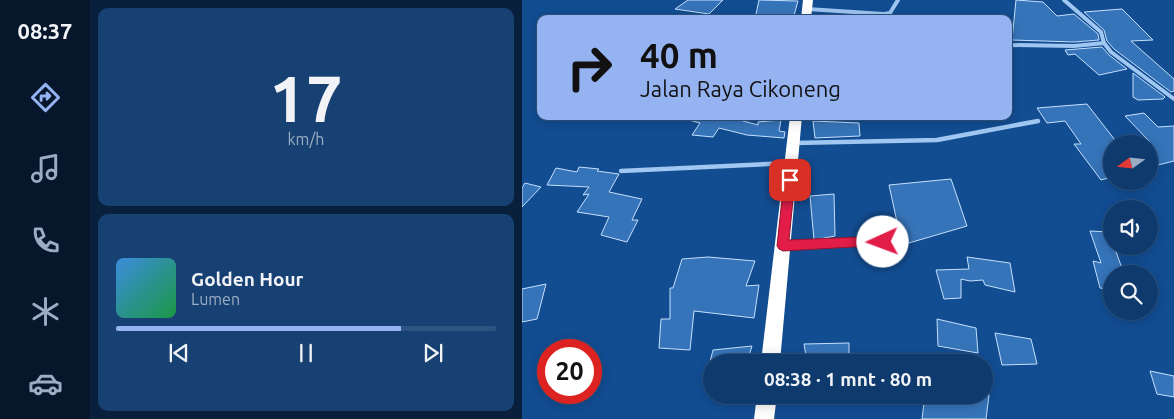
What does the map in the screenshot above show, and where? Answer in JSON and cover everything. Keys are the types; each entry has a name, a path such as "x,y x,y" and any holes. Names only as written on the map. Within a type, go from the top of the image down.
{"highway":[{"path":"771,354 796,120"},
{"path":"764,419 766,404"}],"street":[{"path":"807,12 884,14 890,13 898,0"},
{"path":"1064,0 1101,32 1104,43 1118,58 1174,99"},
{"path":"1012,45 1074,46 1104,43"},
{"path":"794,143 937,140 1038,120"},
{"path":"621,171 791,163"}],"lane":[{"path":"783,246 883,242"}],"building":[{"path":"688,0 723,0 709,14 675,9"},
{"path":"759,0 798,1 794,15 756,15"},
{"path":"1016,0 1043,2 1057,16 1074,14 1098,34 1099,40 1074,42 1012,40"},
{"path":"1122,9 1153,40 1131,41 1174,79 1174,91 1171,92 1114,49 1107,41 1104,30 1084,12"},
{"path":"1102,47 1127,69 1099,75 1075,54 1068,55 1065,50"},
{"path":"1133,73 1165,97 1163,99 1138,100 1133,97"},
{"path":"1087,104 1111,135 1103,135 1103,179 1101,180 1074,144 1081,144 1065,121 1047,123 1037,108"},
{"path":"1144,113 1158,127 1174,126 1174,161 1158,165 1158,135 1143,135 1125,116"},
{"path":"689,120 740,120 758,125 758,122 781,120 779,131 785,132 784,138 747,135 719,128 713,137 692,135 700,123"},
{"path":"813,121 859,123 860,136 815,138"},
{"path":"579,167 619,174 609,192 642,199 632,220 638,220 627,242 601,235 609,217 577,212 589,194 583,195 589,187 547,185 556,168 577,172"},
{"path":"951,179 967,226 902,245 889,185"},
{"path":"525,183 541,187 522,207 522,188"},
{"path":"834,194 835,236 814,240 810,196"},
{"path":"1090,231 1103,232 1103,255 1117,255 1121,265 1103,265 1103,288 1100,288 1093,261 1101,263"},
{"path":"708,257 755,261 746,286 759,285 754,318 694,311 690,350 659,348 661,319 670,319 670,288 673,288 682,259"},
{"path":"967,257 1010,263 1015,292 985,285 983,280 970,281 961,279 961,298 944,299 936,270 969,269"},
{"path":"546,284 537,319 522,322 522,289"},
{"path":"937,319 976,328 978,353 938,346"},
{"path":"995,333 1031,339 1037,364 1002,365"},
{"path":"849,343 849,354 806,354 804,344"},
{"path":"752,346 750,354 712,354 713,350"},
{"path":"1150,371 1174,376 1174,397 1157,394"},
{"path":"924,404 988,404 986,419 922,419"}],"route":[{"path":"790,180 783,246 883,242"}]}
